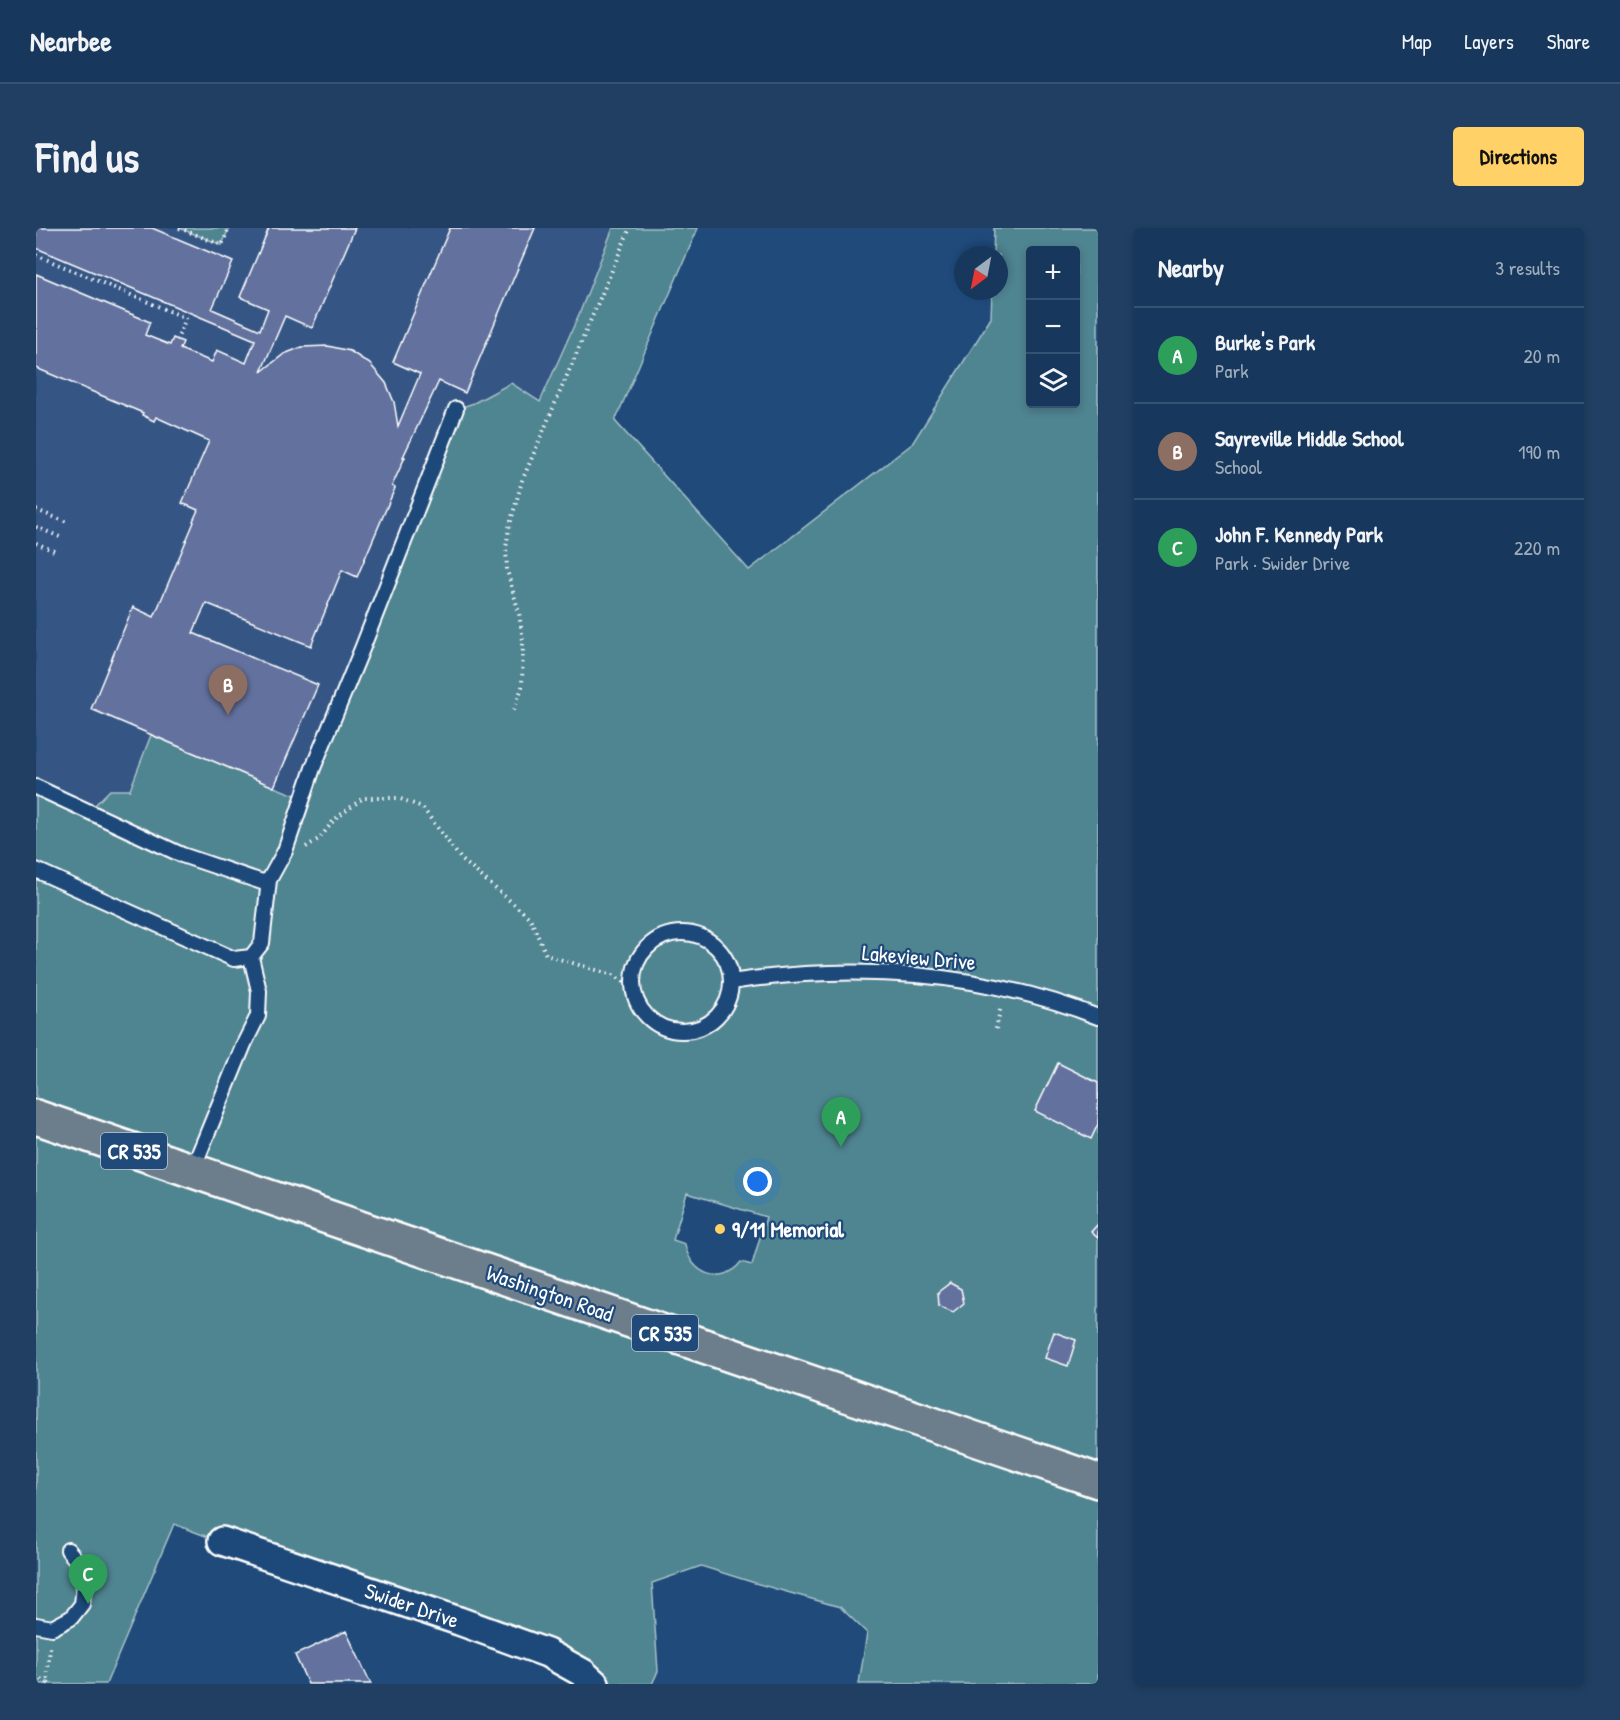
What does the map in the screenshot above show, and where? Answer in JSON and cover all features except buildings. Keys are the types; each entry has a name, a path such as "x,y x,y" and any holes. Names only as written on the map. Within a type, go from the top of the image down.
{"main road":[{"name":"Washington Road","path":"36,1117 1098,1481"}],"street":[{"name":"Swider Drive","path":"222,1541 547,1653 583,1673 595,1684"}],"lane":[{"path":"36,870 234,959 251,957 262,943 269,880 285,851 313,768 456,409"},
{"path":"36,787 182,855 262,882 269,880"},
{"path":"679,933 695,934 710,941 721,952 728,964 731,982 728,999 720,1013 708,1023 693,1030 676,1030 661,1026 647,1016 632,987 634,971 640,956 650,944 664,936 679,933"},
{"path":"192,1171 244,1044 258,1016 259,991 251,957"},
{"name":"Lakeview Drive","path":"731,982 774,975 835,972 900,974 966,981 1026,993 1098,1017"},
{"path":"36,1625 52,1628 71,1618 82,1604 84,1585 82,1567 68,1550"}],"path":[{"path":"179,228 222,245 229,228"},
{"path":"514,710 522,687 523,640 519,613 507,570 506,548 509,528 522,481 630,228"},
{"path":"36,255 186,318 177,340"},
{"path":"36,510 67,522"},
{"path":"36,527 60,537"},
{"path":"36,543 54,551"},
{"path":"285,851 306,848 320,838 334,820 363,798 398,798 422,807 460,859 530,918 546,955 613,975 632,987"},
{"path":"36,1676 48,1683 52,1628"}],"shaded area":[{"path":"36,228 613,228 232,1185 36,1118"}],"green space":[{"path":"179,228 229,228 222,245"},
{"path":"613,228 698,228 615,421 749,570 912,444 991,318 992,300 1008,300 1008,246 993,246 994,228 1098,228 1098,1684 859,1684 867,1633 840,1607 701,1566 652,1583 658,1671 652,1684 595,1684 174,1524 106,1684 36,1684 36,787 89,811 110,790 130,790 151,735 303,798 456,409 474,403 511,383 540,402 580,312","holes":["687,1193 766,1217 752,1265 741,1262 725,1274 707,1274 693,1263 685,1244 673,1240"]}],"place":[{"name":"Sayreville Middle School","path":"228,715"},
{"name":"Burke's Park","path":"841,1147"},
{"name":"9/11 Memorial","path":"720,1229"},
{"name":"John F. Kennedy Park","path":"88,1604"}]}
